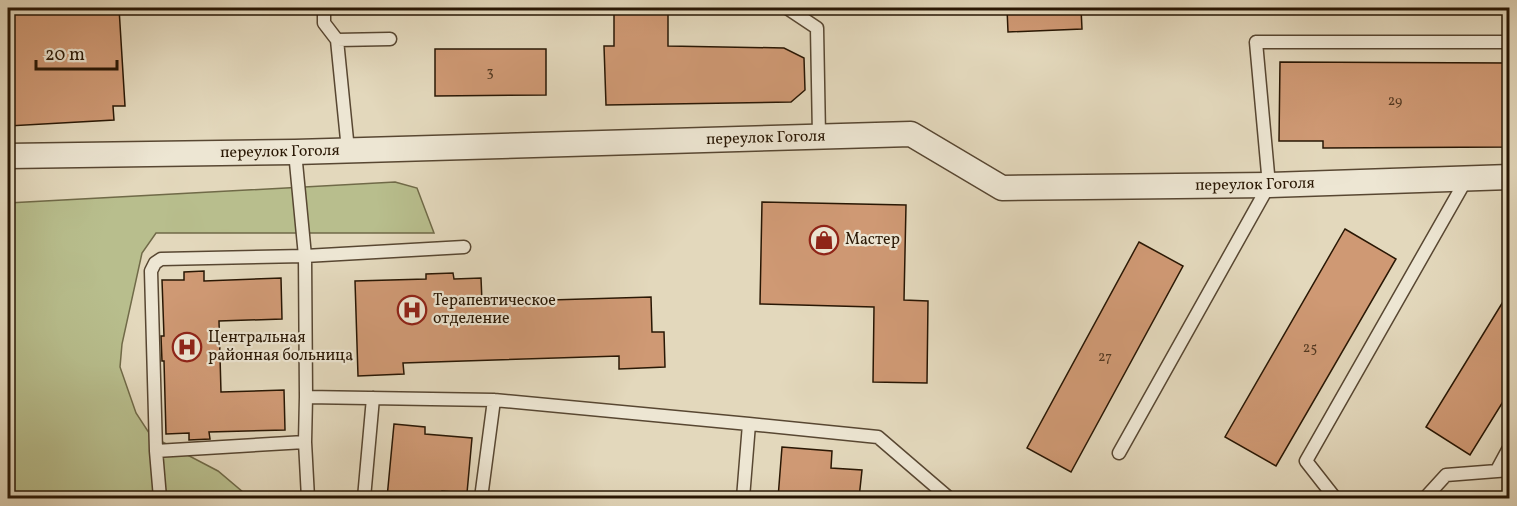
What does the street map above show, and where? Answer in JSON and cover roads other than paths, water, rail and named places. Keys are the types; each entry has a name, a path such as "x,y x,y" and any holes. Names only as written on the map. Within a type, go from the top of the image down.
{"street":[{"name":"переулок Гоголя","path":"8,156 295,152 911,134 1002,189 1269,185 1509,177"}],"lane":[{"path":"324,8 324,23 337,40 348,150"},
{"path":"787,8 817,28 819,136"},
{"path":"337,40 390,39"},
{"path":"1119,453 1269,185 1256,42 1509,42"},
{"path":"295,152 305,256 305,442 308,498"},
{"path":"1335,498 1306,461 1467,178"},
{"path":"160,498 156,451 151,271 155,263 161,259 305,256 464,247"},
{"path":"306,397 494,400 878,437 949,498"},
{"path":"364,498 373,398"},
{"path":"481,498 494,400"},
{"path":"743,498 749,424"},
{"path":"156,451 305,442"},
{"path":"1425,498 1446,474 1503,470 1509,446"}],"place":[{"name":"Мастер","path":"824,240"},
{"name":"Терапевтическое отделение","path":"412,310"},
{"name":"Центральная районная больница","path":"187,347"}]}
